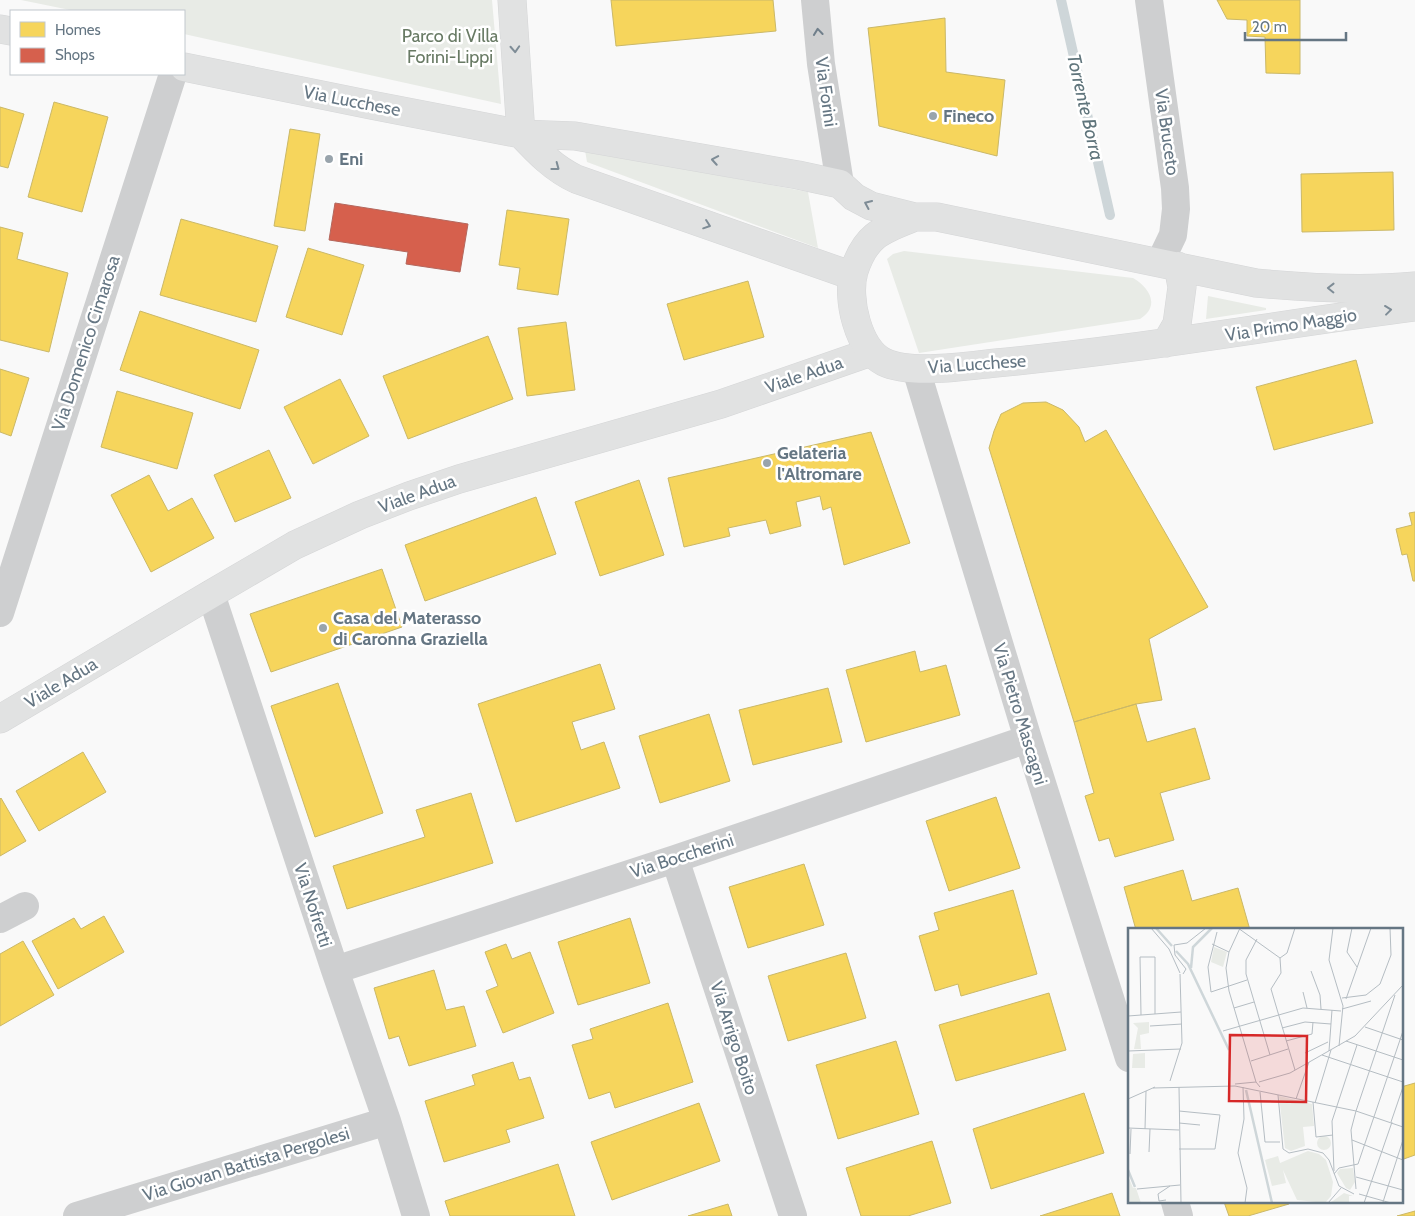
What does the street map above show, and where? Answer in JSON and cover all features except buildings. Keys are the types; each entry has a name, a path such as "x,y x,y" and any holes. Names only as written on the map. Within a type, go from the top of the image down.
{"main road":[{"path":"512,0 521,134 545,160 561,172 576,179 853,276"},
{"name":"Via Lucchese","path":"185,67 521,134 575,136 840,184"},
{"path":"840,184 854,197 871,206 915,217 937,217 1169,264 1182,287 1178,324 1166,343"},
{"path":"871,352 860,333 853,313 851,293 858,258 878,232 915,217"},
{"name":"Via Primo Maggio","path":"1169,264 1256,283 1302,288 1415,286"},
{"name":"Via Primo Maggio","path":"1166,343 1415,307"},
{"name":"Via Lucchese","path":"871,352 884,362 916,369 1038,359 1166,343"},
{"name":"Viale Adua","path":"0,719 295,545 360,515 459,479 721,404 871,352"}],"street":[{"name":"Via Forini","path":"814,0 821,64 840,184"},
{"name":"Via Bruceto","path":"1149,0 1176,188 1174,235 1169,264"},
{"name":"Via Domenico Cimarosa","path":"0,613 173,75"},
{"name":"Via Pietro Mascagni","path":"916,369 1028,739 1128,1055"},
{"name":"Via Nofretti","path":"211,594 387,1121 416,1216"},
{"name":"Via Boccherini","path":"335,970 675,859 1028,739"},
{"name":"Via Arrigo Boito","path":"675,859 794,1216"},
{"path":"0,919 25,906"},
{"name":"Via Giovan Battista Pergolesi","path":"77,1216 387,1121"}],"green space":[{"name":"Parco di Villa Forini-Lippi","path":"21,0 492,0 501,104 185,34 185,10 70,10"},
{"path":"585,150 808,192 818,248 587,162"},
{"path":"904,251 1133,278 1144,286 1148,292 1151,303 1150,308 1140,319 919,353 887,259 893,254"},
{"path":"1208,296 1266,308 1266,310 1206,319"}],"waterway":[{"name":"Torrente Borra","path":"1061,0 1110,215"}],"place":[{"name":"Fineco","path":"933,116"},
{"name":"Eni","path":"329,159"},
{"name":"Gelateria l'Altromare","path":"767,463"},
{"name":"Casa del Materasso di Caronna Graziella","path":"323,628"}]}
